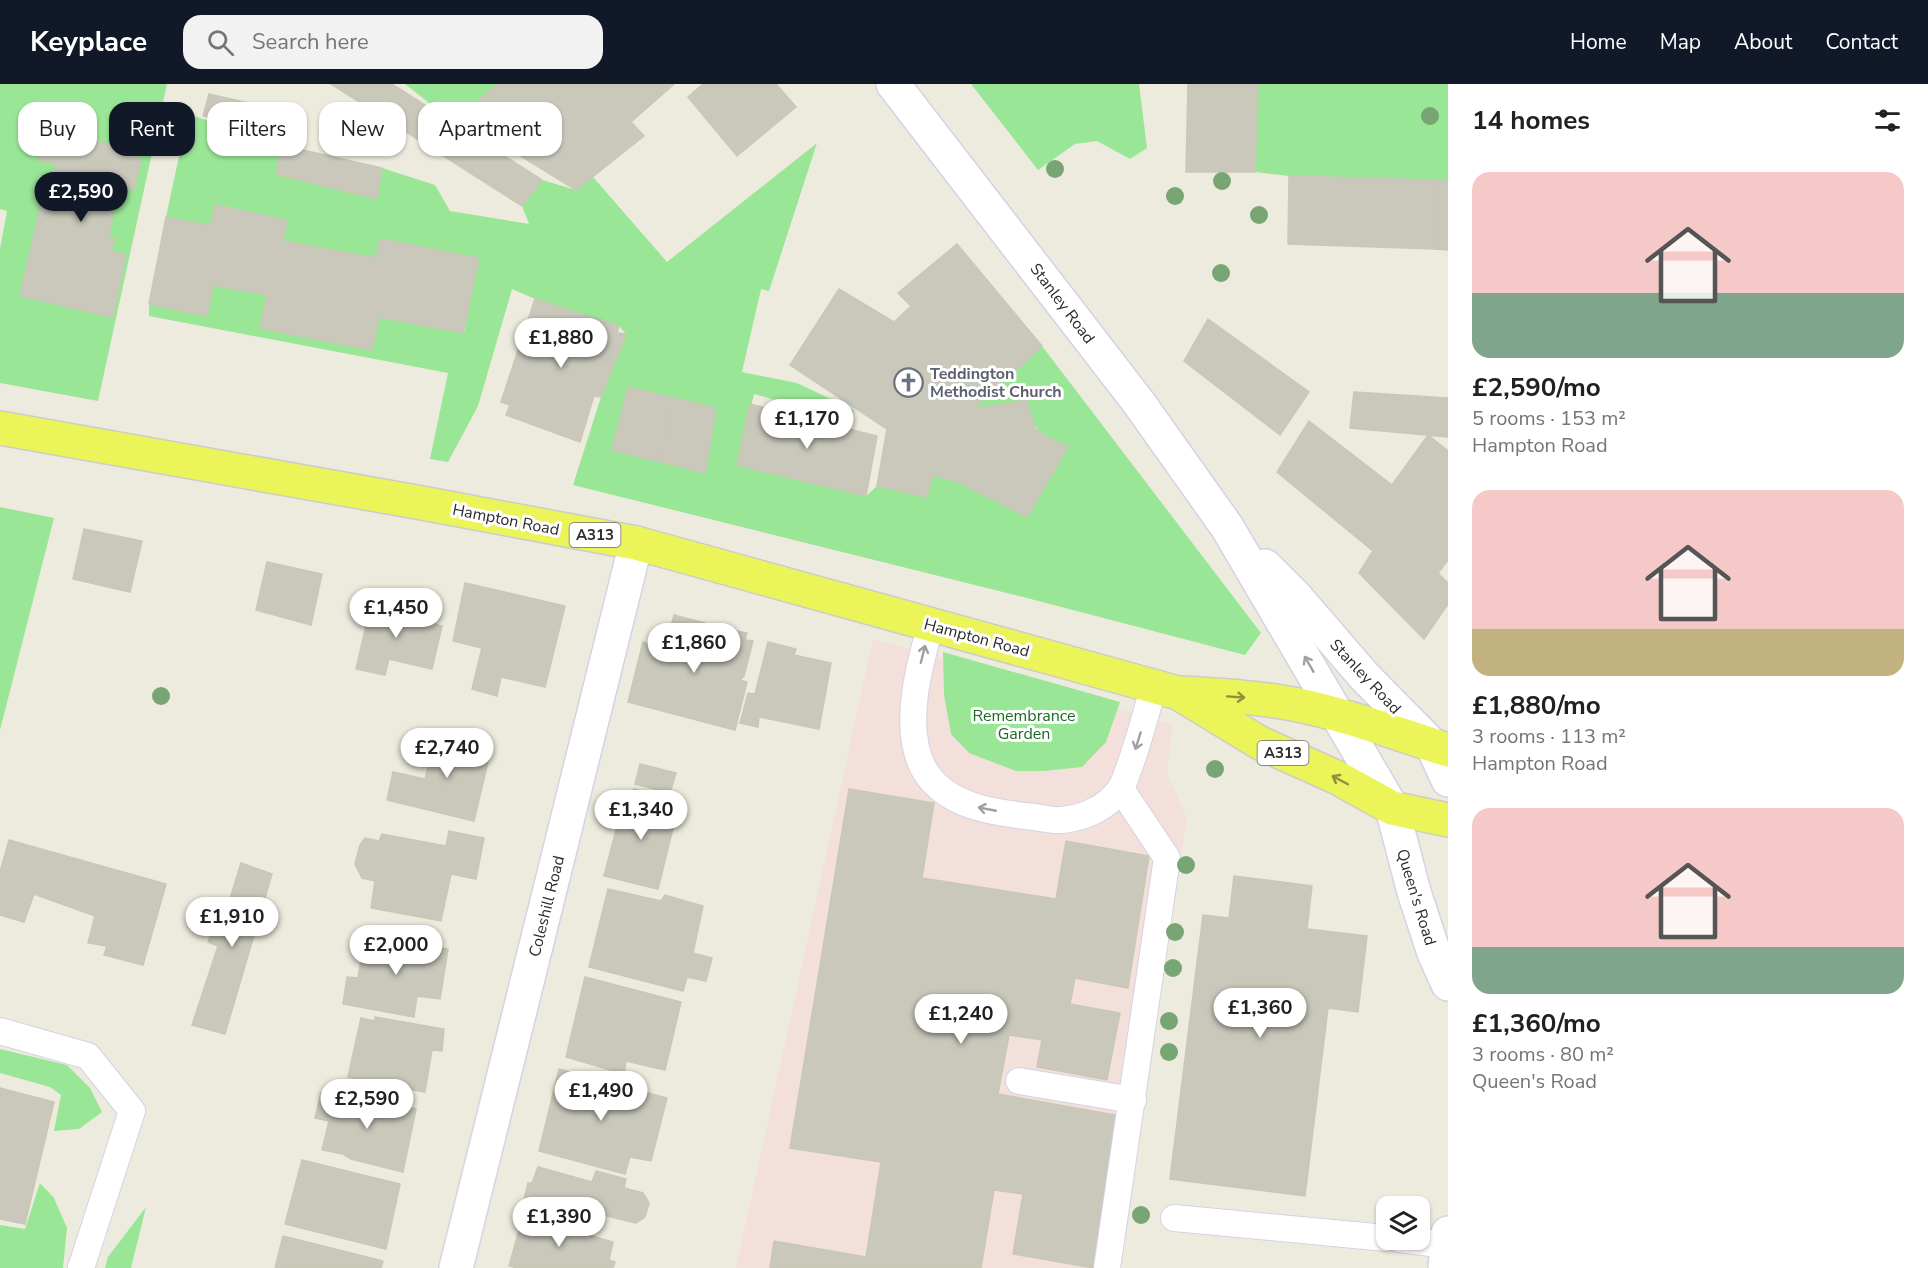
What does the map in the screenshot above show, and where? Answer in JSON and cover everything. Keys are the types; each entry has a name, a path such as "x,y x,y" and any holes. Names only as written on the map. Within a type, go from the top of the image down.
{"main road":[{"name":"Stanley Road","path":"893,84 1119,376 1227,526 1392,808"},
{"name":"Hampton Road","path":"0,429 636,543 1166,689 1269,700 1338,715 1440,747"},
{"name":"Stanley Road","path":"1227,526 1296,597 1364,676 1440,747"},
{"name":"Coleshill Road","path":"456,1268 636,543"},
{"name":"Hampton Road","path":"1166,689 1260,743 1336,777 1392,808"},
{"path":"1440,747 1448,780"},
{"name":"A313","path":"1392,808 1448,820"},
{"name":"Queen's Road","path":"1392,808 1414,892 1434,953 1448,984"}],"lane":[{"path":"931,624 914,697 916,750 925,771 940,789 972,807 1061,821 1098,810 1121,789 1135,751 1166,689"},
{"path":"1107,1268 1167,858 1121,789"},
{"path":"0,1031 88,1056 132,1111 81,1268"},
{"path":"1019,1081 1133,1100"},
{"path":"1174,1218 1376,1237"},
{"path":"1430,1245 1446,1248"}],"shaded area":[{"path":"873,639 1173,725 1167,773 1187,818 1116,1268 736,1268"}],"green space":[{"path":"0,84 167,84 163,102 109,102 109,156 151,156 98,401 0,383 0,249 7,211 0,209"},
{"path":"405,84 498,84 477,102 428,102"},
{"path":"971,84 1139,84 1147,148 1130,159 1097,141 1075,144 1038,170"},
{"path":"1258,84 1448,84 1448,180 1289,176 1255,172"},
{"path":"195,116 207,120 207,156 279,156 276,174 377,199 382,168 435,185 450,211 529,224 522,206 542,180 576,190 593,177 667,262 817,143 769,291 761,289 742,372 797,383 854,410 852,422 754,394 737,465 866,496 877,486 926,497 933,475 958,482 994,499 1067,447 1049,438 1035,426 1026,400 974,409 1042,346 1261,633 1245,655 573,485 601,397 626,334 619,326 535,299 512,289 478,406 448,462 430,459 448,373 149,316 149,304 207,316 213,285 267,295 261,328 372,350 379,317 464,333 478,258 380,239 376,258 283,241 287,220 219,205 210,226 166,217 179,156 195,156","holes":["674,398 716,409 705,473 661,462"]},
{"path":"0,507 54,518 0,730"},
{"name":"Remembrance Garden","path":"943,652 1120,702 1106,742 1082,767 1044,771 1016,771 969,753 951,734 944,695"},
{"path":"0,1049 67,1065 90,1088 102,1112 79,1129 54,1131 61,1095 50,1087 0,1073"},
{"path":"40,1183 54,1198 67,1228 63,1268 0,1268 0,1225 25,1229"},
{"path":"146,1207 131,1268 105,1268 108,1257"}],"building":[{"path":"331,84 392,84 420,102 418,102 418,140 406,132 406,102 359,102"},
{"path":"498,84 674,84 631,122 644,136 576,190 521,156 562,156 562,102 477,102"},
{"path":"703,84 776,84 796,107 737,156 688,97"},
{"path":"1188,84 1258,84 1255,172 1186,172"},
{"path":"209,94 244,102 207,102 207,117 203,116"},
{"path":"97,141 109,144 109,156 141,158 134,190 117,187 109,237 115,239 111,251 126,255 113,317 20,296 48,173 54,173 56,164 38,160 39,156 97,156"},
{"path":"307,151 319,154 319,156 329,156 382,168 377,199 276,174 279,156 307,156"},
{"path":"444,156 504,156 542,180 522,206"},
{"path":"1289,176 1438,180 1435,249 1288,244"},
{"path":"1438,180 1448,180 1448,250 1435,249"},
{"path":"215,205 287,220 283,241 376,258 380,239 479,258 463,333 379,317 372,350 260,328 267,295 213,285 207,316 149,304 166,217 210,226"},
{"name":"Teddington Methodist Church","path":"957,244 1042,346 974,409 1027,400 1035,428 1043,435 1068,447 1027,517 958,482 933,475 927,497 877,486 887,429 790,365 839,289 894,322 911,306 898,293"},
{"path":"535,299 619,326 617,333 626,334 601,397 594,396 580,442 506,415 510,405 501,402"},
{"path":"1208,319 1309,392 1280,435 1184,361"},
{"path":"628,387 674,398 661,462 612,450"},
{"path":"1354,392 1448,398 1448,437 1350,428"},
{"path":"674,398 716,408 705,473 661,462"},
{"path":"750,404 877,436 866,496 737,465"},
{"path":"1309,421 1392,485 1428,435 1448,451 1448,560 1438,573 1448,583 1448,604 1424,639 1359,573 1373,551 1277,472"},
{"path":"84,529 142,541 130,592 73,579"},
{"path":"267,562 322,574 311,625 256,610"},
{"path":"465,583 565,606 545,687 501,677 497,696 472,689 482,648 453,641"},
{"path":"373,596 402,602 400,615 442,626 432,669 389,659 385,675 356,669"},
{"path":"674,615 705,623 704,630 720,634 721,628 747,633 745,640 753,641 744,676 740,680 747,682 735,730 628,702 643,642 665,649"},
{"path":"768,642 796,649 794,655 831,663 819,729 759,717 758,727 740,723 748,693 755,694"},
{"path":"437,731 492,745 474,821 387,800 393,772 425,779"},
{"path":"640,764 676,773 670,793 635,784"},
{"path":"634,789 663,797 659,813 676,816 658,889 604,876 623,803 629,804"},
{"path":"849,789 934,803 922,878 1056,899 1066,841 1149,856 1128,988 1075,978 1070,1004 1120,1013 1107,1080 1037,1067 1042,1040 1009,1035 998,1094 1121,1116 1094,1268 1013,1254 1023,1194 994,1190 981,1268 770,1268 774,1241 866,1257 881,1162 790,1148"},
{"path":"449,831 484,838 476,879 451,874 441,921 371,908 375,881 362,878 355,864 360,845 365,838 379,841 382,834 446,846"},
{"path":"9,840 166,884 143,965 104,955 107,946 88,943 95,916 34,894 24,922 0,915 0,872"},
{"path":"241,863 272,874 225,1034 192,1025 218,946 208,942 222,903 228,905"},
{"path":"1234,876 1312,886 1307,929 1367,936 1358,1012 1328,1008 1305,1196 1170,1179 1203,915 1229,918"},
{"path":"608,889 661,901 665,895 703,906 693,953 712,958 706,981 687,977 683,991 589,967"},
{"path":"365,936 448,949 440,999 417,996 414,1017 343,1004 347,977 358,978"},
{"path":"585,977 681,1002 665,1070 626,1061 624,1074 566,1057"},
{"path":"375,1017 444,1029 442,1051 432,1050 425,1092 348,1077 361,1018 375,1021"},
{"path":"559,1069 667,1098 651,1161 630,1157 625,1174 539,1151"},
{"path":"0,1088 54,1102 25,1224 0,1219"},
{"path":"321,1093 358,1101 368,1097 416,1109 403,1172 322,1150 329,1121 315,1118"},
{"path":"302,1160 400,1184 386,1249 285,1224"},
{"path":"538,1167 592,1182 596,1171 626,1179 624,1188 643,1193 649,1203 645,1217 636,1223 590,1212 586,1228 521,1212 528,1183 532,1183"},
{"path":"529,1218 613,1242 609,1260 615,1262 613,1268 518,1268 509,1266 521,1223 527,1224"},
{"path":"283,1236 383,1261 381,1268 275,1268"}],"place":[{"name":"Teddington Methodist Church","path":"909,382"}]}
